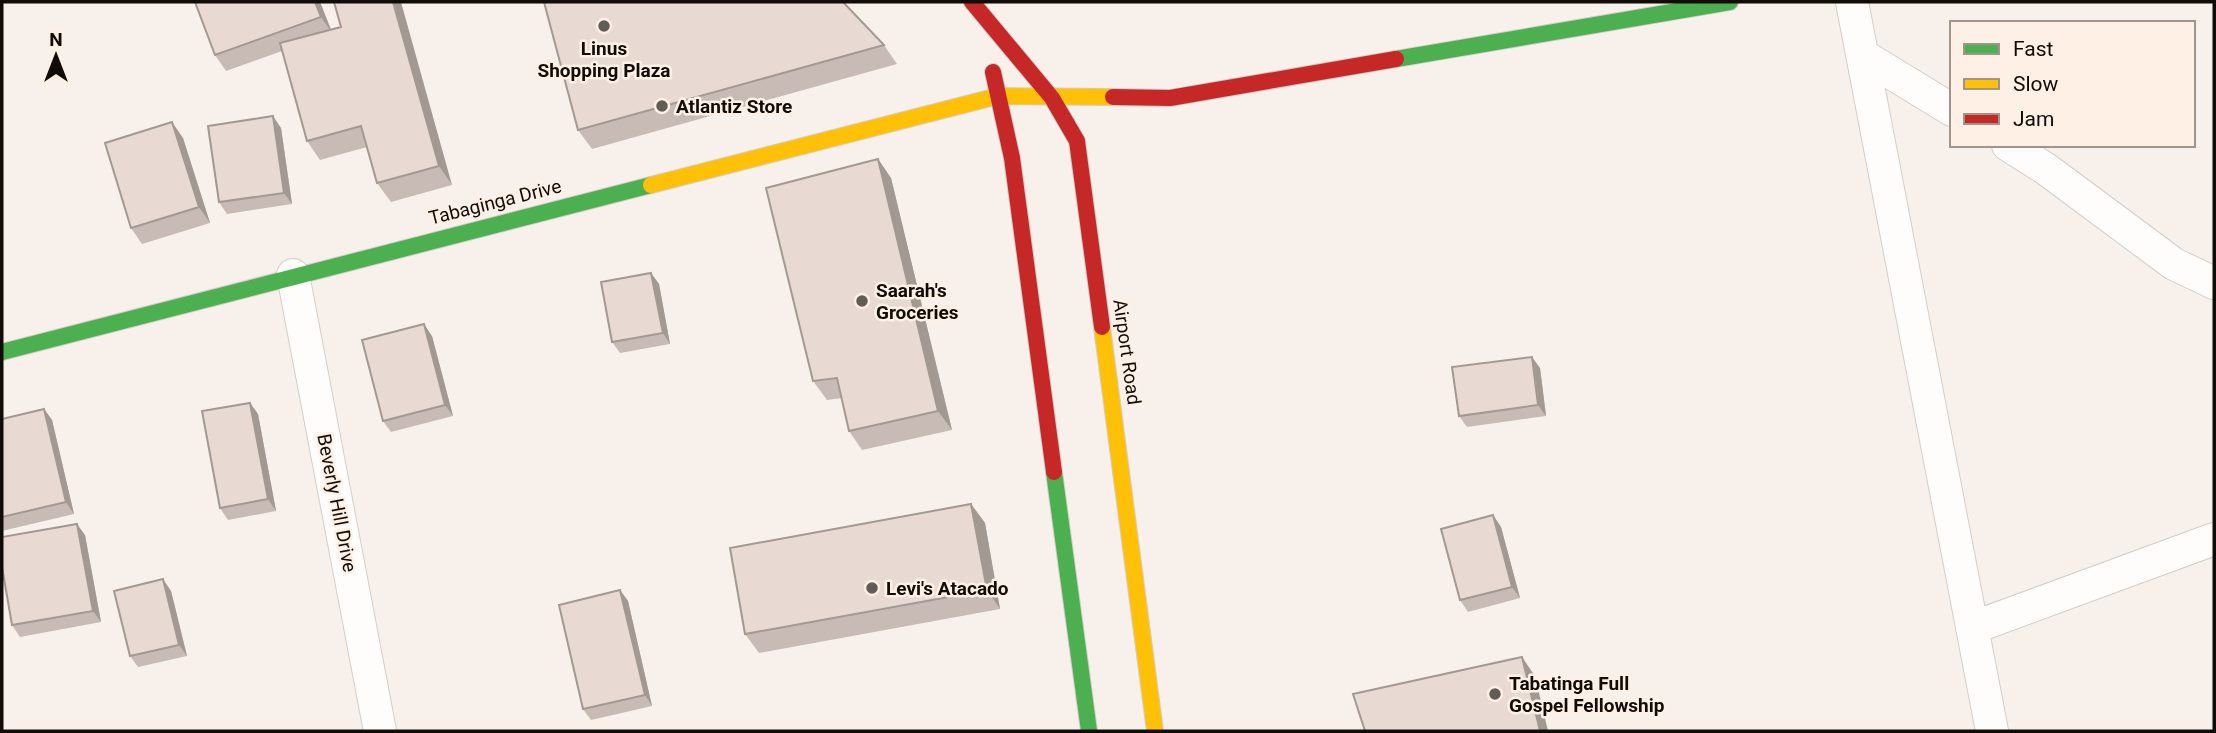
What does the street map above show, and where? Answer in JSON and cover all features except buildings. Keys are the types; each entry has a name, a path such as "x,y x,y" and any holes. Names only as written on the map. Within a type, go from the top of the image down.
{"street":[{"name":"Tabaginga Drive","path":"2,352 293,275 998,96 1170,98 1730,2"},
{"path":"1852,2 1992,731"},
{"name":"Airport Road","path":"976,6 1052,98 1077,141 1155,731"},
{"name":"Airport Road","path":"976,6 1012,158 1089,731"},
{"path":"1862,55 1950,109"},
{"path":"2011,147 2046,169 2174,264 2214,283"},
{"name":"Beverly Hill Drive","path":"293,275 380,731"},
{"path":"1972,628 2214,540"}],"traffic: fast":[{"path":"1396,59 1730,2"},
{"path":"2,352 651,185"},
{"path":"1054,472 1089,731"}],"traffic: slow":[{"path":"651,185 998,96 1113,97"},
{"path":"1102,327 1155,731"}],"traffic: jam":[{"path":"972,2 1052,98 1077,141 1102,327"},
{"path":"1113,97 1170,98 1396,59"},
{"path":"993,72 1012,158 1054,472"}],"place":[{"name":"Linus Shopping Plaza","path":"604,26"},
{"name":"Atlantiz Store","path":"662,106"},
{"name":"Saarah's Groceries","path":"862,301"},
{"name":"Levi's Atacado","path":"872,588"},
{"name":"Tabatinga Full Gospel Fellowship","path":"1495,694"}]}
